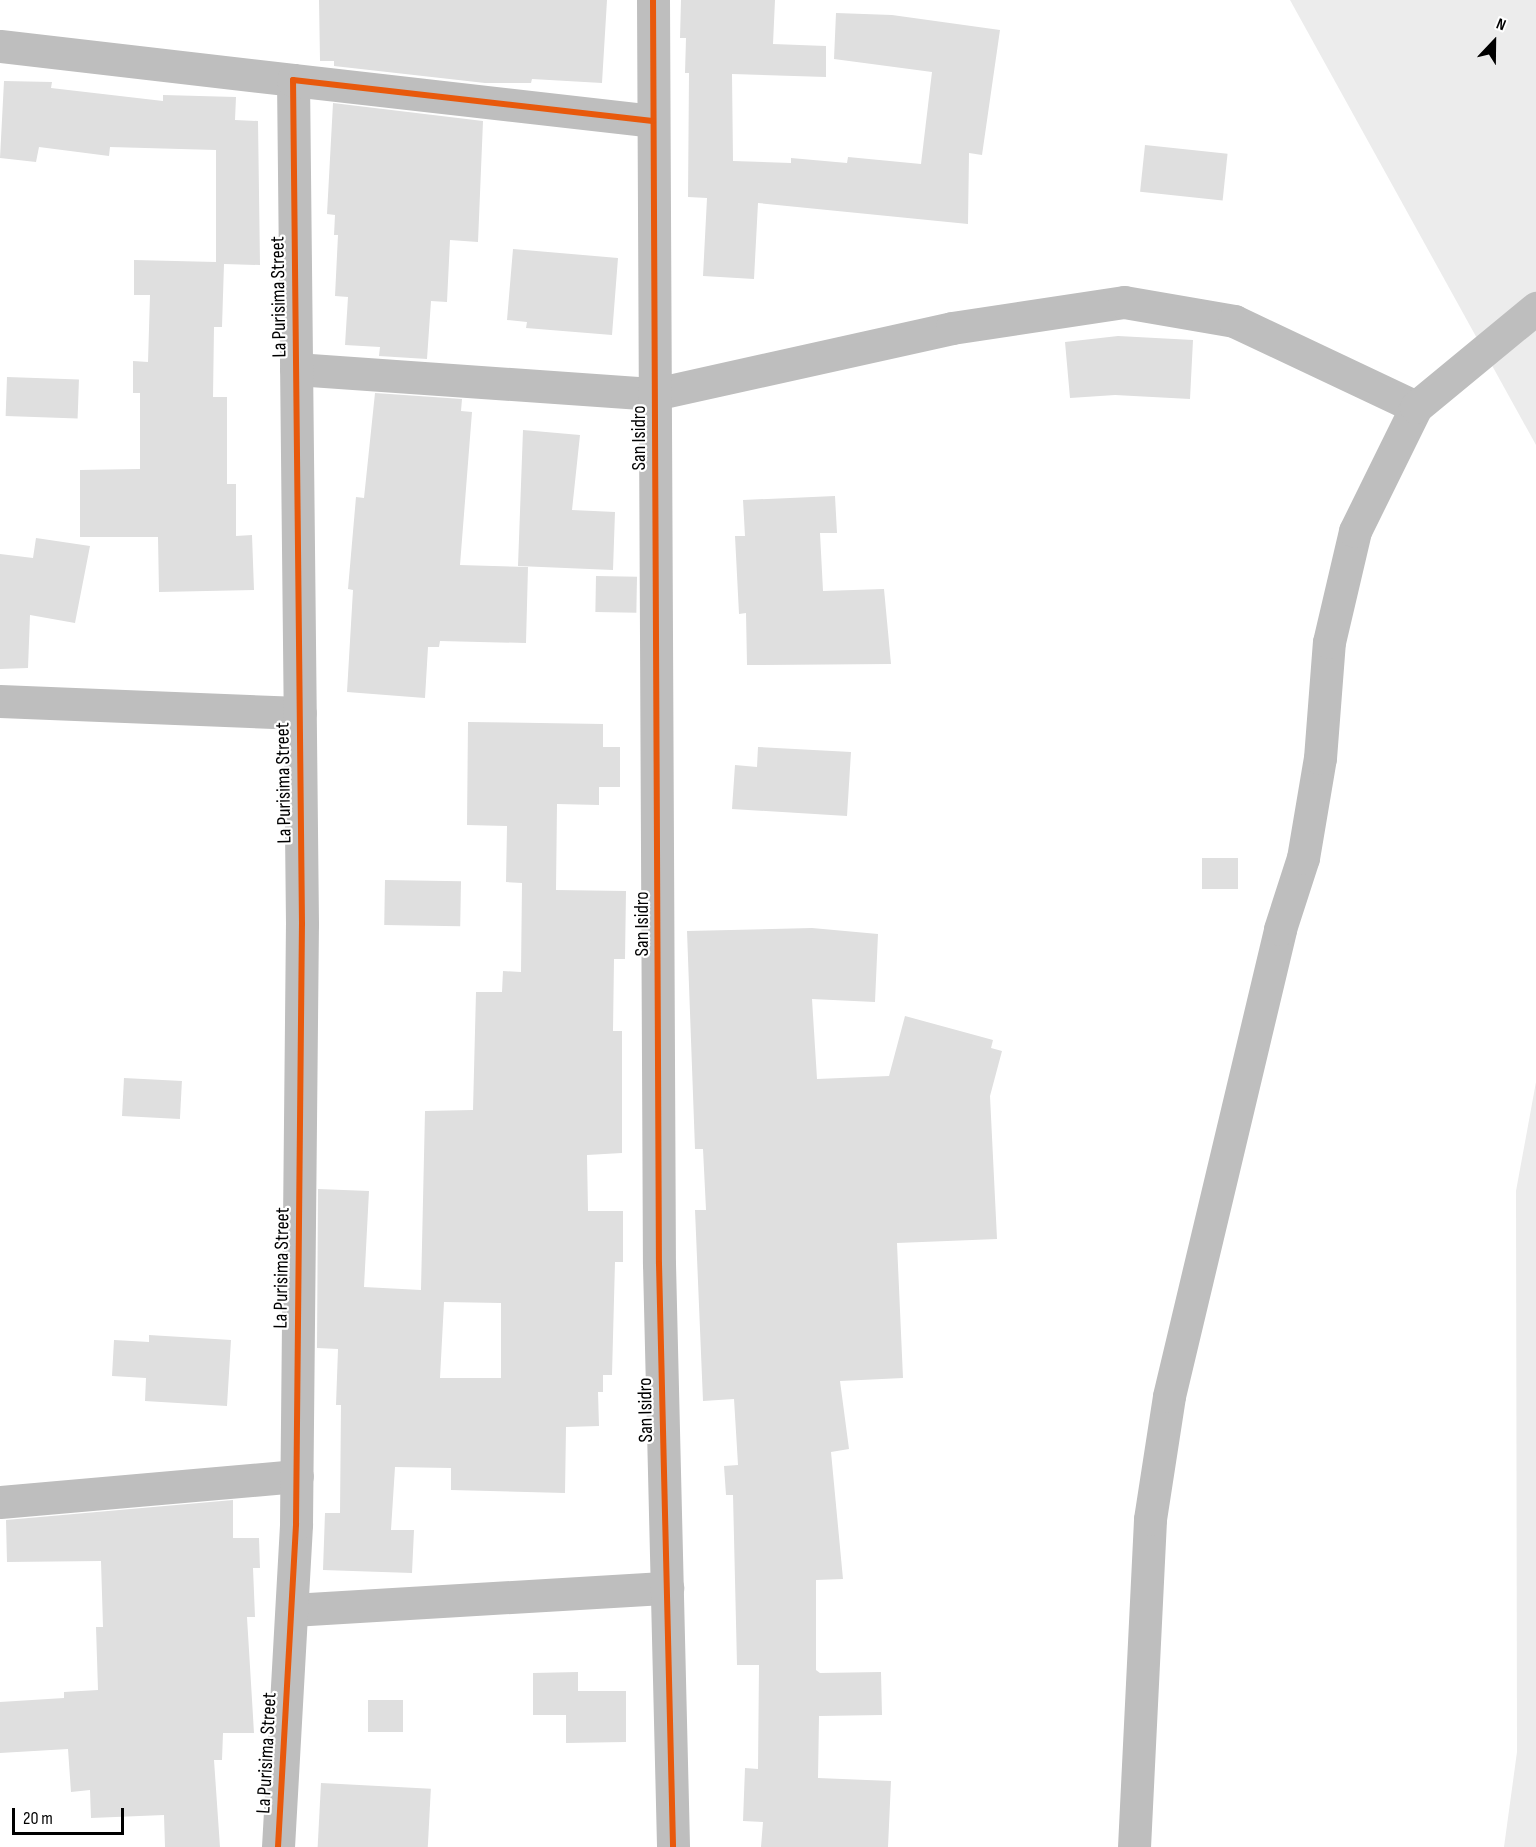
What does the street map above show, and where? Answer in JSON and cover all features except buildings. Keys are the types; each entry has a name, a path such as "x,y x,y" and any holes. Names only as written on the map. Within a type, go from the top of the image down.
{"street":[{"name":"San Isidro","path":"653,0 659,1252 673,1847"},
{"path":"0,46 653,122"},
{"name":"La Purisima Street","path":"278,1847 292,1610 297,1476 302,924 293,80"},
{"path":"296,369 655,394 952,328 1124,302 1234,321 1416,407"},
{"path":"1134,1847 1150,1519 1169,1396 1280,929 1304,858 1320,758 1329,642 1355,531 1416,407 1536,308"},
{"path":"0,701 300,713"},
{"path":"0,1502 297,1476"},
{"path":"292,1610 667,1588"}],"shaded area":[{"path":"1290,0 1536,0 1536,445"},
{"path":"1536,1082 1536,1847 1504,1847 1517,1752 1516,1191"}],"cycle path":[{"path":"653,0 659,1264 673,1847"},
{"path":"278,1847 296,1524 302,924 293,80 653,121"}]}
